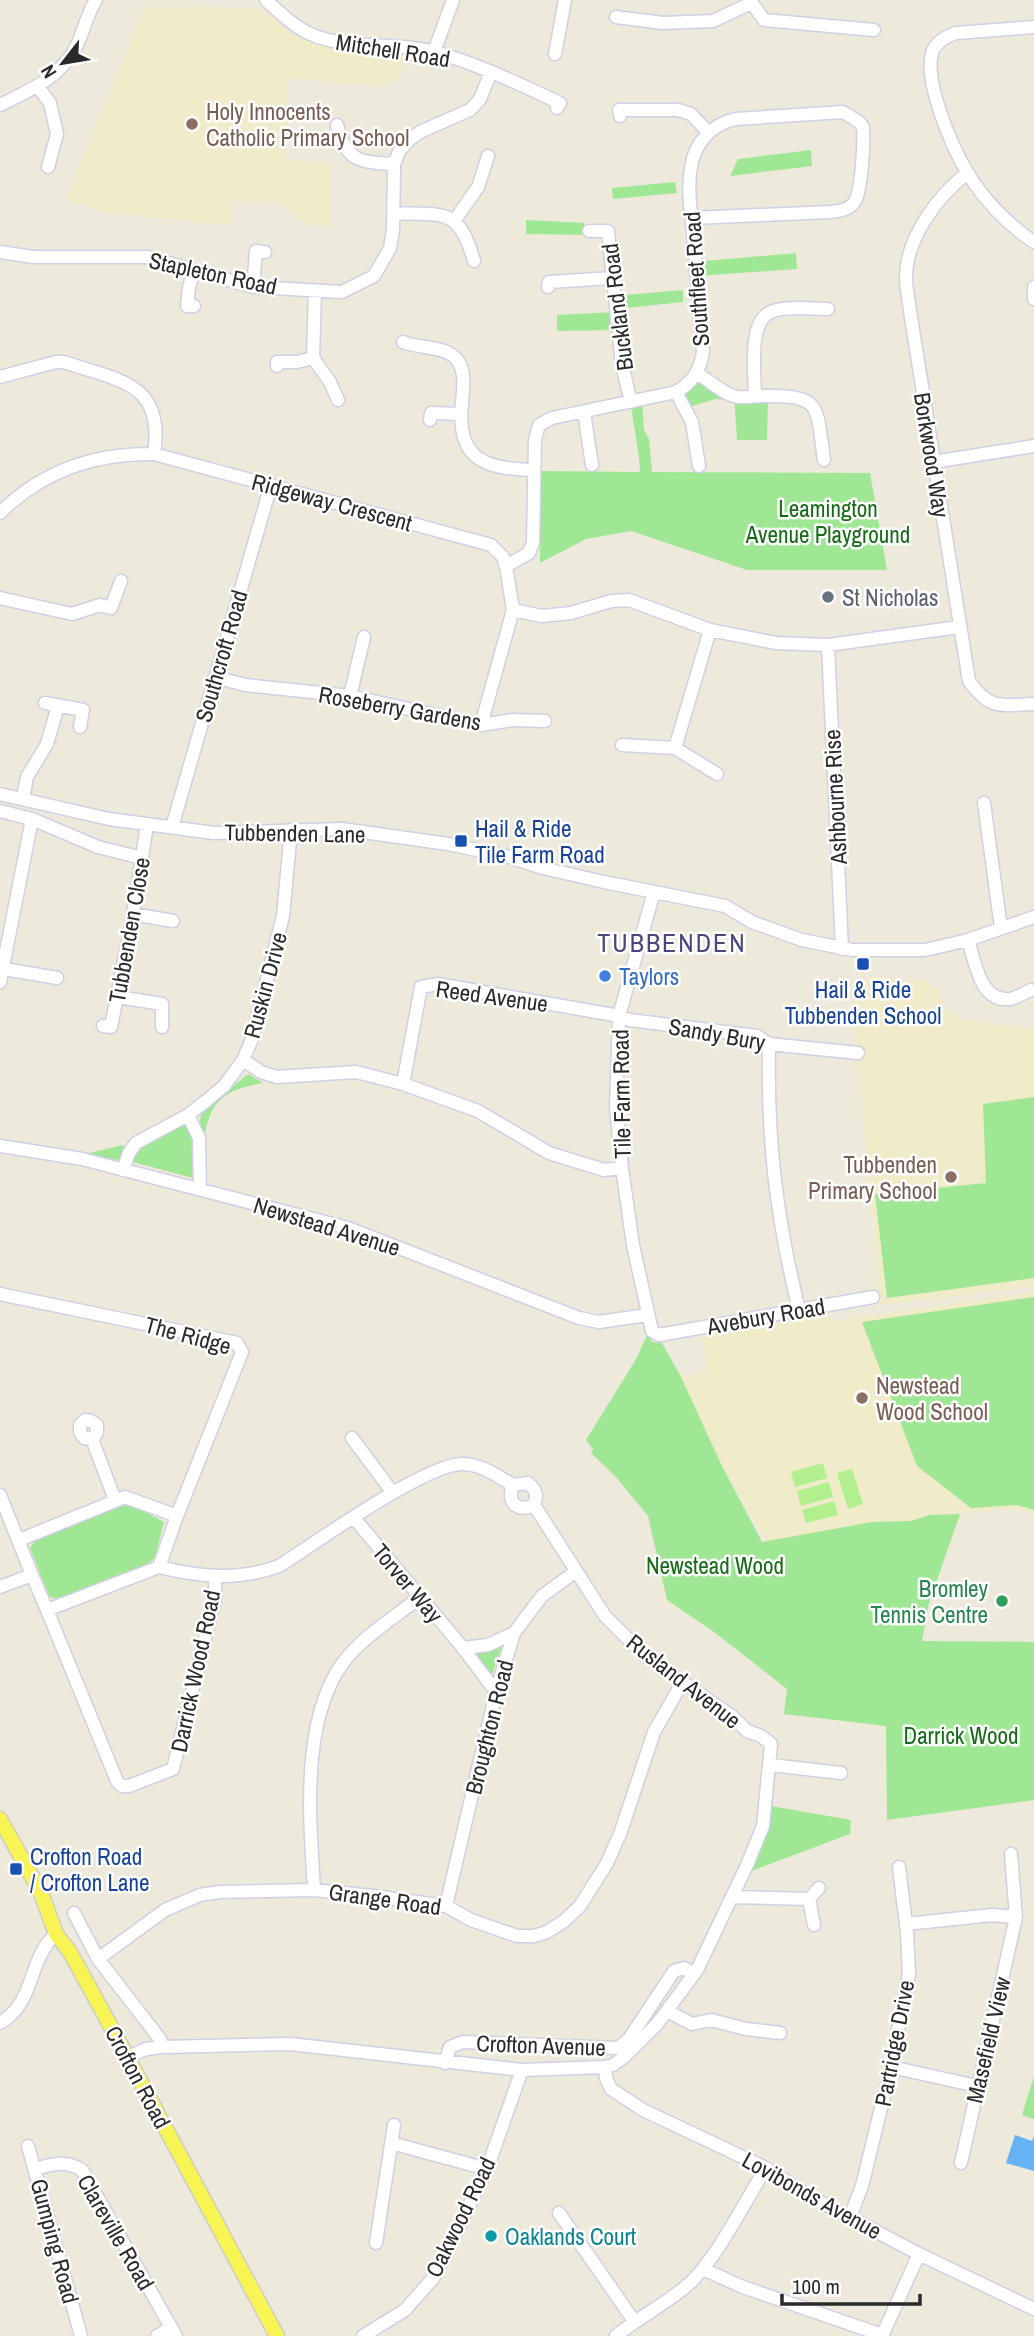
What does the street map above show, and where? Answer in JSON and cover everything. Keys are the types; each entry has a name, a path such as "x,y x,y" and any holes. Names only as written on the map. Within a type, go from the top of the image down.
{"main road":[{"name":"Crofton Road","path":"0,1819 41,1894 56,1934 70,1952 128,2057 277,2336"}],"street":[{"path":"0,105 38,87 56,73 77,46 82,28 96,0"},
{"name":"Mitchell Road","path":"266,0 294,25 309,34 337,42 434,51 491,72 560,103 557,108"},
{"path":"434,51 453,0"},
{"path":"555,54 565,0"},
{"path":"616,17 663,23 713,21 751,2 764,20 874,30"},
{"path":"1034,27 956,33 937,44 932,53 931,64 936,97 949,136 967,173 992,205 1034,242"},
{"path":"337,125 349,154 362,162 394,164 400,150 410,139 464,114 475,105 491,72"},
{"path":"38,87 50,103 57,134 48,167"},
{"path":"620,116 619,110 678,110 691,114 708,132 736,119 843,112 863,127 858,188 855,201 848,208 840,211 692,218"},
{"name":"Southfleet Road","path":"506,566 529,553 533,543 533,470 539,425 551,418 676,392 688,384 697,373 703,352 690,181 695,153 708,132"},
{"path":"455,220 478,187 488,156"},
{"name":"Stapleton Road","path":"1,257 148,257 253,287 342,292 374,276 390,248 394,212 394,164"},
{"name":"Borkwood Way","path":"967,173 949,187 933,208 910,253 906,277 969,681 980,697 996,705 1034,704"},
{"path":"394,212 439,214 455,220 466,234 474,261"},
{"name":"Buckland Road","path":"589,231 608,231 622,365 631,402"},
{"path":"253,287 256,251 265,252"},
{"path":"194,271 187,306 194,306"},
{"path":"548,287 549,282 612,278"},
{"path":"1034,287 1034,299"},
{"path":"315,291 313,358 330,382 338,400"},
{"path":"755,396 755,332 761,318 773,310 828,309"},
{"path":"403,342 413,347 443,350 457,360 464,379 460,414 461,435 467,449 479,460 512,470 533,470"},
{"path":"277,366 277,362 297,362 313,358"},
{"path":"0,377 64,362 135,386 149,402 155,418 154,454"},
{"path":"697,373 734,396 793,395 805,399 814,408 818,420 824,460"},
{"path":"676,392 692,422 699,466"},
{"path":"584,412 593,465"},
{"path":"430,420 431,413 460,414"},
{"path":"933,462 1034,446"},
{"name":"Ridgeway Crescent","path":"0,513 16,497 45,478 75,464 127,453 154,454 491,545 498,550 506,566"},
{"name":"Southcroft Road","path":"172,827 271,485"},
{"path":"481,725 513,610 506,566"},
{"path":"0,598 72,614 100,605 111,608 121,581"},
{"path":"513,610 542,616 570,613 611,601 629,600 710,630 776,643 828,645 959,627"},
{"path":"675,748 710,630"},
{"path":"350,696 364,637"},
{"name":"Ashbourne Rise","path":"828,645 842,948"},
{"name":"Roseberry Gardens","path":"215,677 245,685 350,696 481,725 512,720 545,721"},
{"path":"23,798 27,777 47,744 51,704 83,710 80,727"},
{"path":"622,745 675,748 718,775"},
{"name":"Tubbenden Lane","path":"0,794 109,819 214,833 342,829 448,844 506,856 543,868 725,906 765,926 802,940 842,948 925,950 968,940 1034,917"},
{"path":"984,803 1001,928"},
{"path":"0,811 32,819 97,846 142,858"},
{"path":"0,982 4,969 6,915 32,819"},
{"name":"Tubbenden Close","path":"103,1026 111,1027 118,996 147,825"},
{"name":"Ruskin Drive","path":"123,1170 136,1143 188,1115 224,1086 243,1060 253,1039 283,916 291,830"},
{"name":"Tile Farm Road","path":"654,892 619,1016 616,1107 633,1245 647,1315 652,1331 659,1335"},
{"path":"133,914 173,921"},
{"path":"968,940 987,991 997,997 1011,999 1031,990"},
{"path":"4,969 57,978"},
{"name":"Reed Avenue","path":"403,1084 421,987 438,984 619,1016"},
{"path":"118,996 162,1004 162,1027"},
{"name":"Sandy Bury","path":"619,1016 630,1020 757,1036 769,1044 858,1053"},
{"path":"769,1044 768,1106 773,1180 784,1249 799,1310"},
{"path":"243,1060 261,1072 276,1077 356,1072 403,1084 478,1111 549,1153 604,1170 622,1168"},
{"path":"188,1115 199,1138 200,1189"},
{"name":"Newstead Avenue","path":"0,1146 82,1159 348,1228 579,1318 599,1322 647,1315"},
{"name":"The Ridge","path":"0,1294 237,1343 242,1352 177,1516"},
{"name":"Avebury Road","path":"659,1335 873,1297"},
{"path":"352,1438 393,1493"},
{"path":"92,1439 115,1500"},
{"name":"Rusland Avenue","path":"159,1567 215,1577 261,1573 279,1566 393,1493 439,1468 461,1463 482,1467 513,1485 510,1492 511,1502 517,1508 527,1509 534,1505 605,1616 645,1656 733,1717 747,1731 761,1736 771,1744"},
{"path":"0,1495 47,1610 159,1567 177,1516 125,1497 19,1540"},
{"name":"Torver Way","path":"354,1518 463,1648 496,1692"},
{"name":"Broughton Road","path":"446,1906 496,1692 514,1633 542,1597 575,1572"},
{"path":"0,1587 32,1575"},
{"name":"Darrick Wood Road","path":"47,1610 117,1781 122,1786 129,1786 173,1769 215,1598 215,1577"},
{"path":"314,1889 312,1773 317,1727 329,1686 338,1670 356,1649 420,1597"},
{"path":"463,1648 488,1645 514,1633"},
{"name":"Grange Road","path":"98,1959 165,1910 200,1895 314,1889 446,1906 471,1920 517,1936 534,1936 547,1932 580,1906 607,1863 620,1834 654,1732 682,1683"},
{"name":"Crofton Avenue","path":"128,2057 146,2049 162,2047 290,2044 522,2070 613,2065 624,2057 667,2011 693,1974 732,1897 763,1825 771,1744"},
{"path":"771,1765 841,1773"},
{"name":"Masefield View","path":"961,2162 1016,1917 1011,1854"},
{"name":"Partridge Drive","path":"850,2217 862,2186 891,2067 909,1974 899,1867"},
{"path":"732,1897 809,1899 820,1888"},
{"path":"809,1899 814,1925"},
{"path":"74,1913 98,1959 160,2039 162,2047"},
{"path":"906,1924 992,1916 1016,1917"},
{"path":"0,2022 19,2008 43,1949 56,1934"},
{"name":"Crofton Avenue","path":"445,2063 450,2047 463,2042 618,2048 629,2039 674,1971 684,1969 693,1974"},
{"path":"667,2011 692,2024 711,2020 746,2029 780,2033"},
{"name":"Lovibonds Avenue","path":"605,2067 611,2089 643,2110 766,2168 809,2196 919,2254 1034,2309"},
{"path":"891,2067 977,2086"},
{"name":"Oakwood Road","path":"363,2336 405,2310 434,2277 486,2169 522,2070"},
{"path":"376,2243 394,2125"},
{"path":"391,2143 486,2169"},
{"name":"Gumping Road","path":"29,2146 81,2336"},
{"name":"Clareville Road","path":"35,2169 61,2163 72,2164 82,2170 174,2332"},
{"path":"616,2336 688,2285 703,2269 766,2168"},
{"path":"559,2213 634,2321"},
{"path":"703,2269 743,2287 882,2336 919,2254"},
{"path":"157,2336 174,2332"}],"shaded area":[{"name":"Holy Innocents Catholic Primary School","path":"145,7 261,8 282,27 299,37 325,44 404,52 399,78 384,87 288,78 286,160 330,162 329,227 307,224 282,203 232,201 230,226 106,212 66,199"},
{"name":"Tubbenden Primary School","path":"872,976 895,979 896,983 925,981 937,989 947,1009 956,1018 1034,1030 1034,1287 880,1305 852,1003 859,998 857,984"},
{"name":"Newstead Wood School","path":"1034,1292 1034,1515 1016,1509 930,1515 911,1521 872,1522 769,1542 760,1531 710,1441 681,1377 707,1371 702,1338 822,1315 831,1321"}],"green space":[{"path":"811,150 812,166 730,176 738,159"},
{"path":"675,182 677,193 613,199 612,188"},
{"path":"526,220 584,223 584,235 526,234"},
{"path":"796,253 797,269 697,276 695,262"},
{"path":"683,290 683,302 626,308 624,295"},
{"path":"616,312 618,330 557,331 557,315"},
{"path":"699,380 730,400 715,399 689,407 684,392"},
{"path":"734,396 768,396 767,440 737,440"},
{"name":"Leamington Avenue Playground","path":"642,400 644,430 649,439 652,472 870,473 887,570 747,570 631,531 586,539 540,563 541,471 640,472 631,402"},
{"path":"248,1074 263,1083 238,1089 221,1100 210,1116 204,1141 201,1113"},
{"path":"1034,1097 1034,1278 887,1298 875,1194 986,1183 983,1104"},
{"path":"183,1124 192,1135 196,1173 193,1178 133,1162 137,1149"},
{"path":"123,1145 125,1148 118,1160 85,1154"},
{"path":"1034,1297 1034,1510 1017,1505 971,1508 917,1466 862,1322"},
{"path":"648,1333 652,1342 662,1343 681,1377 722,1466 762,1542 872,1522 911,1521 930,1515 960,1514 929,1603 922,1641 1034,1642 1034,1800 887,1820 886,1726 784,1714 787,1689 714,1632 667,1600 648,1516 616,1477 591,1453 593,1449 586,1440 635,1361"},
{"path":"823,1463 827,1478 795,1487 791,1472"},
{"path":"852,1469 863,1504 848,1509 837,1473"},
{"path":"829,1482 833,1497 801,1506 797,1491"},
{"path":"834,1501 838,1515 806,1523 802,1510"},
{"path":"130,1504 164,1522 155,1558 146,1565 58,1600 49,1596 30,1548 36,1539 120,1505"},
{"path":"504,1641 491,1677 471,1652"},
{"path":"771,1806 851,1820 850,1834 749,1872 769,1829"},
{"path":"1034,2076 1034,2119 1022,2115"}],"water":[{"path":"1015,2135 1032,2141 1034,2136 1034,2171 1006,2163"}],"place":[{"name":"Holy Innocents Catholic Primary School","path":"192,124"},
{"name":"St Nicholas","path":"828,597"},
{"name":"Hail & Ride Tile Farm Road","path":"461,841"},
{"name":"Hail & Ride Tubbenden School","path":"863,964"},
{"name":"Taylors","path":"605,976"},
{"name":"Tubbenden Primary School","path":"951,1177"},
{"name":"Newstead Wood School","path":"862,1398"},
{"name":"Bromley Tennis Centre","path":"1002,1601"},
{"name":"Crofton Road / Crofton Lane","path":"16,1869"},
{"name":"Oaklands Court","path":"491,2236"}],"district":[{"name":"TUBBENDEN","path":"672,942"}],"park label":[{"name":"Newstead Wood","path":"715,1565"},
{"name":"Darrick Wood","path":"961,1735"}]}
